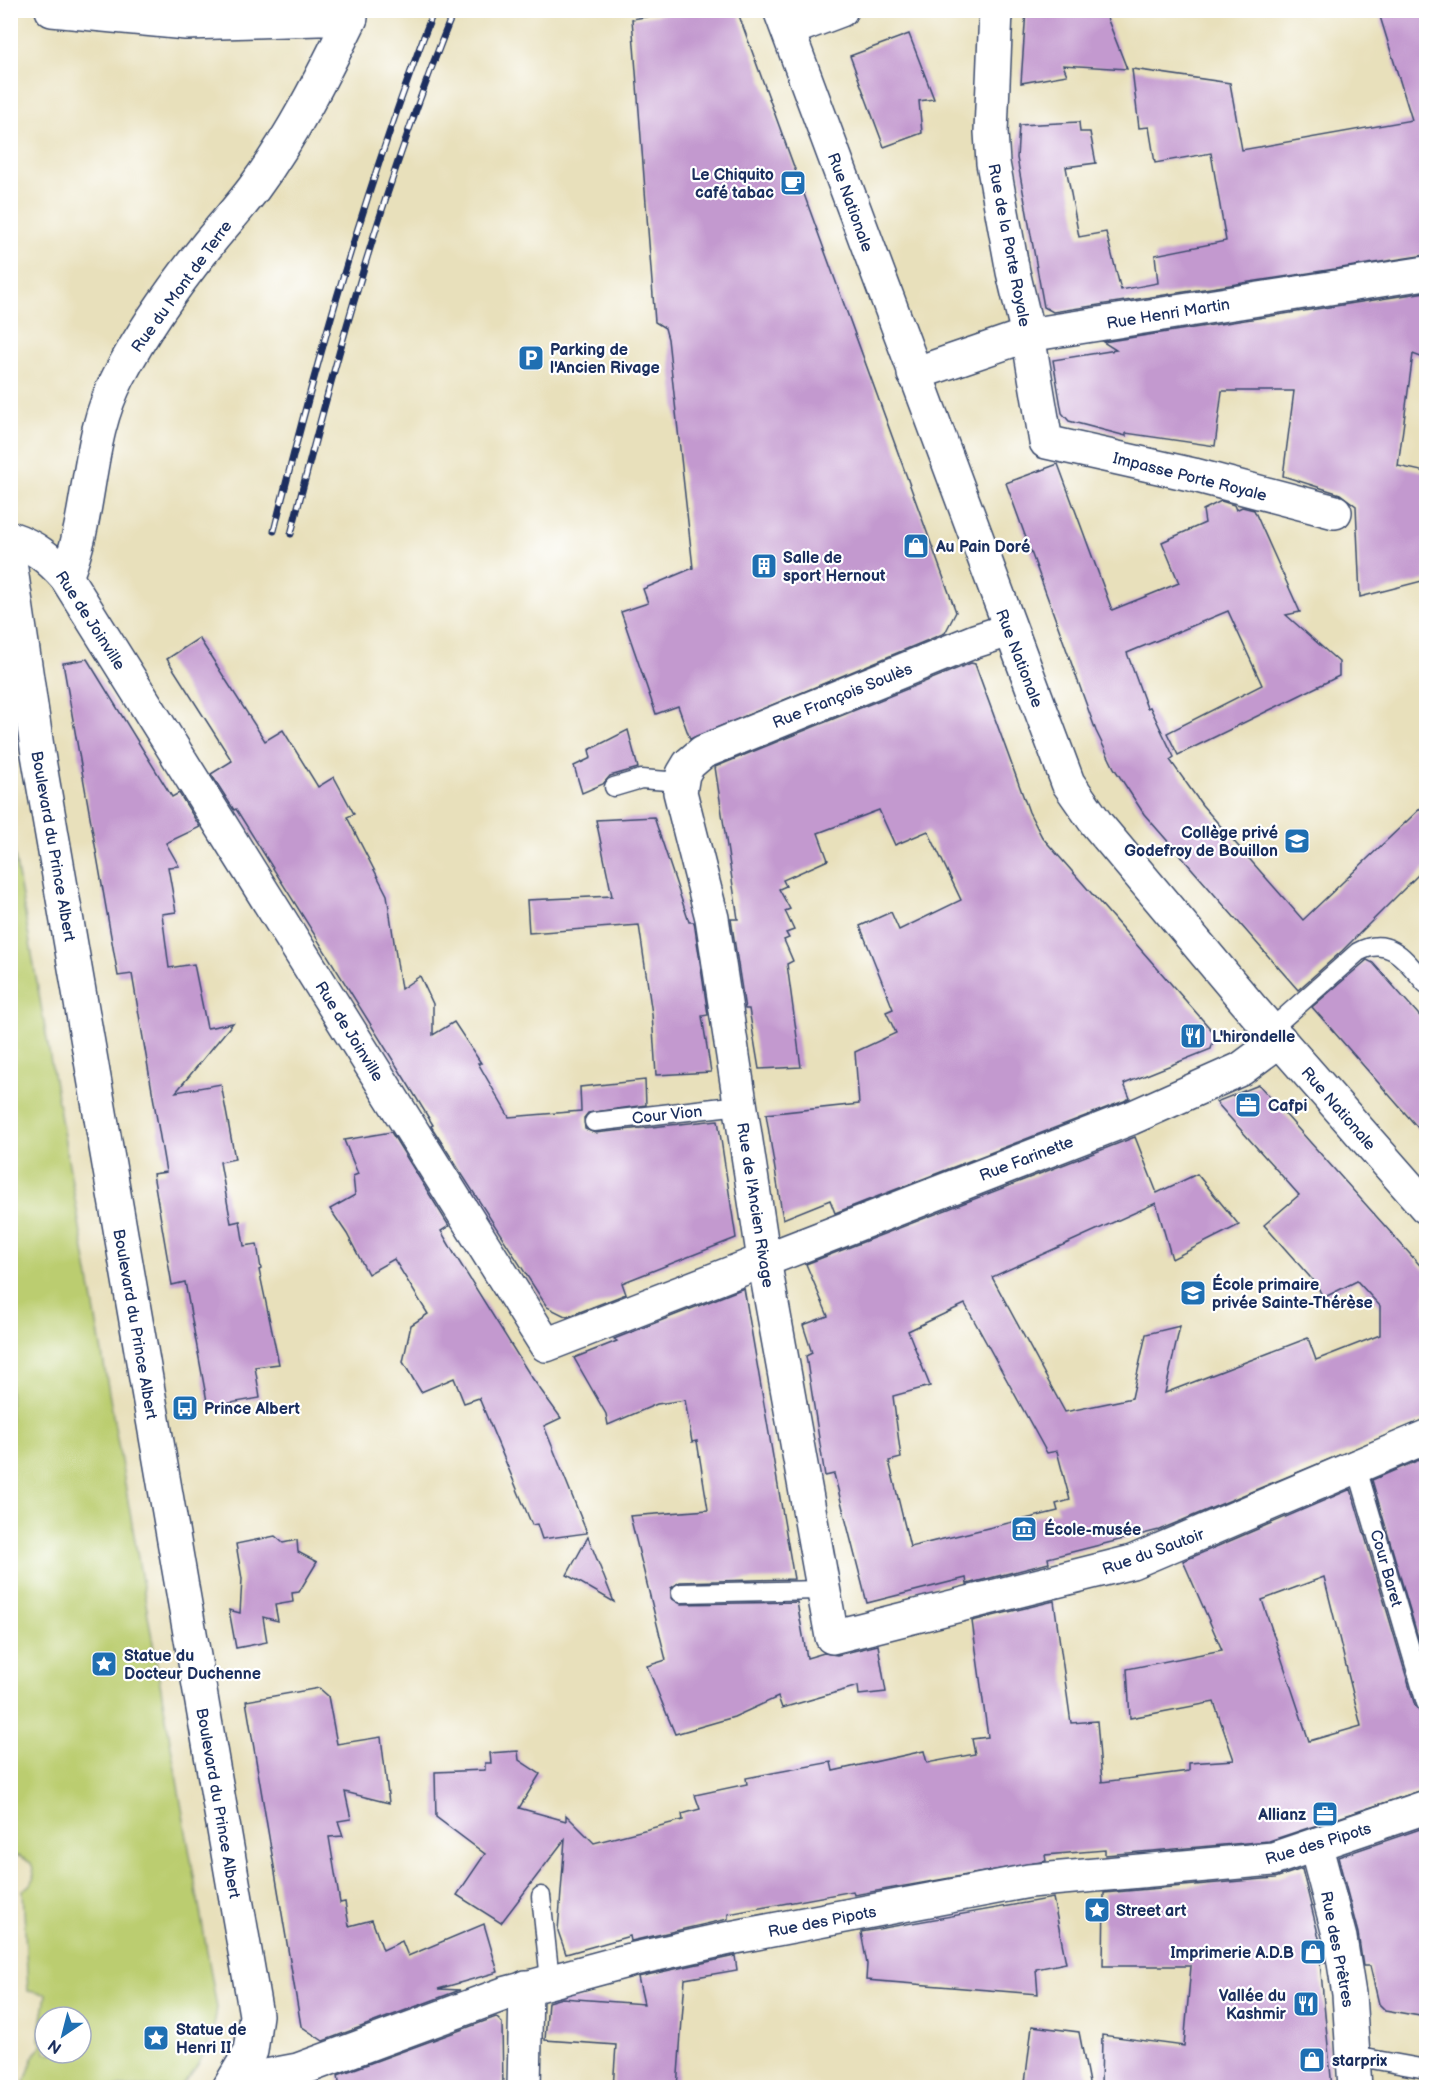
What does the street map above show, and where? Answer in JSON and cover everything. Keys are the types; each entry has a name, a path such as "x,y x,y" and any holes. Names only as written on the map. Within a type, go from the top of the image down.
{"street":[{"path":"52,10 186,22 354,14"},
{"path":"784,20 841,10"},
{"name":"Rue de la Porte Royale","path":"996,10 992,147 1000,206 1028,335 1046,442"},
{"name":"Rue du Mont de Terre","path":"66,577 85,520 92,461 101,416 118,377 159,311 207,245 253,189 286,141 354,14"},
{"name":"Rue Nationale","path":"784,20 1062,770 1079,801 1275,1035 1426,1207"},
{"name":"Rue Henri Martin","path":"914,374 1028,335 1426,273"},
{"name":"Impasse Porte Royale","path":"1046,442 1194,475 1335,512"},
{"name":"Rue de Joinville","path":"10,538 30,545 43,554 66,577 546,1346 764,1260"},
{"name":"Boulevard du Prince Albert","path":"10,562 42,778 256,2015 251,2051 232,2085"},
{"name":"Rue François Soulès","path":"682,778 689,764 703,752 975,641 1009,630"},
{"name":"Rue de l'Ancien Rivage","path":"682,778 682,804 712,918 764,1260 821,1590 832,1637"},
{"name":"Rue Farinette","path":"764,1260 1131,1118 1241,1069 1275,1035"},
{"name":"Rue du Sautoir","path":"832,1637 1132,1562 1426,1437"},
{"name":"Rue des Pipots","path":"232,2085 320,2063 538,1984 730,1938 1029,1881 1257,1862 1316,1846 1426,1807"},
{"name":"Rue des Prêtres","path":"1316,1846 1342,1949 1349,1994 1355,2072"},
{"path":"524,2088 538,1984"}],"lane":[{"path":"614,787 641,779 682,778"},
{"path":"1275,1035 1358,952 1368,946 1376,945 1396,951 1426,984"},
{"name":"Cour Vion","path":"594,1122 740,1106"},
{"name":"Cour Baret","path":"1357,1468 1426,1703"},
{"path":"681,1593 821,1590"},
{"path":"538,1984 541,1896"},
{"path":"1355,2072 1426,2069"}],"green space":[{"path":"10,829 217,2008 213,2030 205,2051 194,2070 179,2087 23,2087 33,2059 33,2065 93,2065 93,2005 44,2005 46,1994 28,1991 23,1890 30,1884 34,1875 31,1863 19,1856 10,1857"}],"building":[{"path":"689,10 737,10 956,612 945,633 690,739 678,706 656,714 621,612 648,603 643,589 693,568 668,339 665,328 655,322 632,19"},
{"path":"1026,10 1104,10 1127,69 1063,65 1067,75 1021,83"},
{"path":"1378,10 1426,10 1426,255 1053,312 1044,307 1017,158 1019,125 1079,122 1080,132 1090,132 1096,163 1066,167 1079,237 1106,232 1121,290 1158,283 1155,255 1226,241 1211,153 1155,163 1149,127 1139,128 1132,69 1230,83 1242,150 1412,120"},
{"path":"909,34 934,99 919,101 922,133 884,147 850,56"},
{"path":"1426,292 1426,359 1413,354 1398,466 1426,472 1426,501 1423,502 1426,523 1426,580 1360,597 1356,506 1340,494 1283,476 1294,391 1222,391 1215,446 1126,433 1126,436 1069,421 1062,413 1053,360 1116,350 1103,342"},
{"path":"1058,464 1112,610 1179,583 1162,542 1205,523 1203,510 1221,501 1234,505 1236,510 1242,507 1254,510 1300,612 1286,615 1339,662 1339,676 1178,755 1167,733 1262,685 1228,611 1127,653 1147,708 1150,707 1174,757 1170,760 1202,805 1303,920 1426,803 1426,867 1342,951 1298,990 1144,814 1114,768 1096,731 1006,483"},
{"path":"199,638 265,741 283,730 318,787 334,777 354,814 347,817 387,895 401,989 420,976 433,1004 433,1035 454,1022 481,1063 478,1063 509,1117 581,1111 580,1087 645,1080 646,1105 588,1113 584,1118 585,1129 595,1133 718,1120 736,1238 622,1283 626,1294 567,1317 547,1307 431,1126 433,1125 406,1081 236,809 234,810 211,774 232,761 167,659"},
{"path":"87,659 172,797 179,793 200,827 166,843 179,866 168,867 176,912 162,914 169,968 194,964 207,1028 233,1023 176,1092 221,1084 235,1159 220,1162 231,1223 240,1221 244,1246 257,1244 261,1269 259,1270 279,1364 255,1367 260,1398 208,1407 185,1282 172,1285 153,1174 166,1172 132,974 118,976 63,663"},
{"path":"971,663 975,664 1029,812 1042,837 1215,1034 1211,1049 1124,1084 1130,1098 1124,1101 835,1213 830,1200 783,1219 766,1114 859,1104 855,1052 896,1033 886,1012 893,1009 860,926 891,912 899,930 961,900 928,831 895,845 879,810 818,833 828,860 783,880 786,886 779,889 790,909 785,911 794,930 786,933 789,938 784,940 793,961 787,964 801,1067 759,1069 749,1009 745,1009 731,919 738,919 715,767"},
{"path":"628,730 638,768 610,776 603,784 582,793 574,766 591,758 589,750"},
{"path":"654,817 689,922 694,922 708,1015 702,1016 711,1072 656,1075 652,1014 639,925 529,933 527,900 612,896 596,820"},
{"path":"1367,960 1373,963 1426,1023 1426,1137 1312,1007"},
{"path":"1259,1085 1426,1272 1426,1419 1159,1530 1048,1558 1049,1563 967,1584 966,1578 867,1603 834,1474 825,1476 806,1356 812,1353 803,1325 828,1316 806,1264 1135,1137 1157,1193 1197,1174 1239,1225 1172,1259 1156,1203 992,1277 1065,1412 1132,1398 1146,1334 1180,1326 1165,1393 1308,1338 1316,1360 1380,1335 1380,1306 1357,1281 1323,1298 1317,1285 1264,1225 1299,1195 1216,1102","holes":["965,1304 1047,1453 1057,1451 1070,1500 1056,1504 1058,1511 910,1547 889,1461 901,1458 893,1396 930,1386 908,1331"]},
{"path":"391,1132 449,1226 441,1231 455,1255 530,1375 561,1418 544,1426 587,1533 542,1539 537,1524 532,1525 479,1398 464,1403 454,1378 421,1392 403,1362 411,1325 428,1314 394,1259 368,1274 347,1234 330,1209 355,1195 353,1176 358,1174 344,1140"},
{"path":"744,1288 794,1579 680,1582 671,1588 671,1598 681,1604 797,1602 807,1658 824,1653 837,1655 878,1645 886,1692 859,1695 858,1686 782,1708 778,1697 734,1717 675,1734 647,1666 666,1660 630,1516 708,1510 697,1441 692,1442 685,1400 657,1404 608,1425 606,1414 574,1358 617,1341 614,1339"},
{"path":"1426,1457 1426,1665 1372,1480"},
{"path":"1351,1489 1415,1706 1426,1714 1426,1789 1269,1841 1105,1855 1105,1850 1045,1855 1046,1861 854,1895 853,1891 728,1914 728,1919 631,1941 630,1936 566,1954 558,1931 565,1839 501,1923 457,1895 485,1854 436,1817 435,1772 485,1770 485,1763 491,1763 490,1753 518,1751 519,1760 540,1774 519,1808 566,1821 566,1815 594,1843 683,1820 682,1814 700,1809 695,1795 747,1784 746,1778 831,1762 833,1771 924,1751 927,1763 975,1754 972,1739 988,1737 972,1621 1054,1601 1071,1723 1097,1721 1102,1782 1189,1771 1189,1763 1234,1760 1214,1702 1130,1718 1127,1669 1222,1650 1183,1561","holes":["1324,1577 1361,1726 1309,1741 1262,1600"]},
{"path":"275,1536 283,1543 297,1540 298,1552 317,1562 299,1592 292,1593 293,1602 275,1605 278,1621 263,1617 267,1642 236,1648 229,1610 240,1613 242,1579 236,1544"},
{"path":"588,1537 614,1602 567,1575"},
{"path":"319,1688 328,1696 337,1744 381,1737 389,1803 345,1792 351,1819 338,1821 343,1836 329,1837 340,1903 345,1902 349,1926 372,1920 383,1950 402,1941 408,1956 484,1924 498,1972 438,1989 460,1990 323,2041 301,2026 246,1701"},
{"path":"1426,1827 1426,2017 1385,2010 1379,2004 1370,1966 1363,1966 1358,1933 1338,1857"},
{"path":"1302,1869 1325,1962 1320,1962 1332,2088 1101,2088 1102,2035 1184,2046 1191,1966 1103,1966 1104,1893 1275,1878"},
{"path":"1053,1898 1066,1963 1036,1969 1038,1994 866,1980 867,1964 861,1932"},
{"path":"735,1956 737,1970 685,1979 677,2088 613,2088 616,2045 545,2040 548,2002 562,1998 644,2004 638,1977"},
{"path":"496,2017 502,2023 503,2088 340,2088 338,2075"},
{"path":"1032,2026 1079,2032 1090,2088 1056,2088 1025,2083"}],"railway":[{"path":"274,531 308,399 346,268 387,138 434,10"},
{"path":"291,534 344,335 384,204 454,10"}],"place":[{"name":"Le Chiquito café tabac","path":"793,183"},
{"name":"Parking de l'Ancien Rivage","path":"531,358"},
{"name":"Au Pain Doré","path":"916,546"},
{"name":"Salle de sport Hernout","path":"764,566"},
{"name":"Collège privé Godefroy de Bouillon","path":"1297,841"},
{"name":"L'hirondelle","path":"1193,1036"},
{"name":"Cafpi","path":"1248,1105"},
{"name":"École primaire privée Sainte-Thérèse","path":"1193,1293"},
{"name":"Prince Albert","path":"185,1408"},
{"name":"École-musée","path":"1024,1529"},
{"name":"Statue du Docteur Duchenne","path":"104,1664"},
{"name":"Allianz","path":"1325,1814"},
{"name":"Street art","path":"1097,1910"},
{"name":"Imprimerie A.D.B","path":"1313,1952"},
{"name":"Vallée du Kashmir","path":"1306,2004"},
{"name":"Statue de Henri II","path":"156,2038"},
{"name":"starprix","path":"1312,2060"}]}
